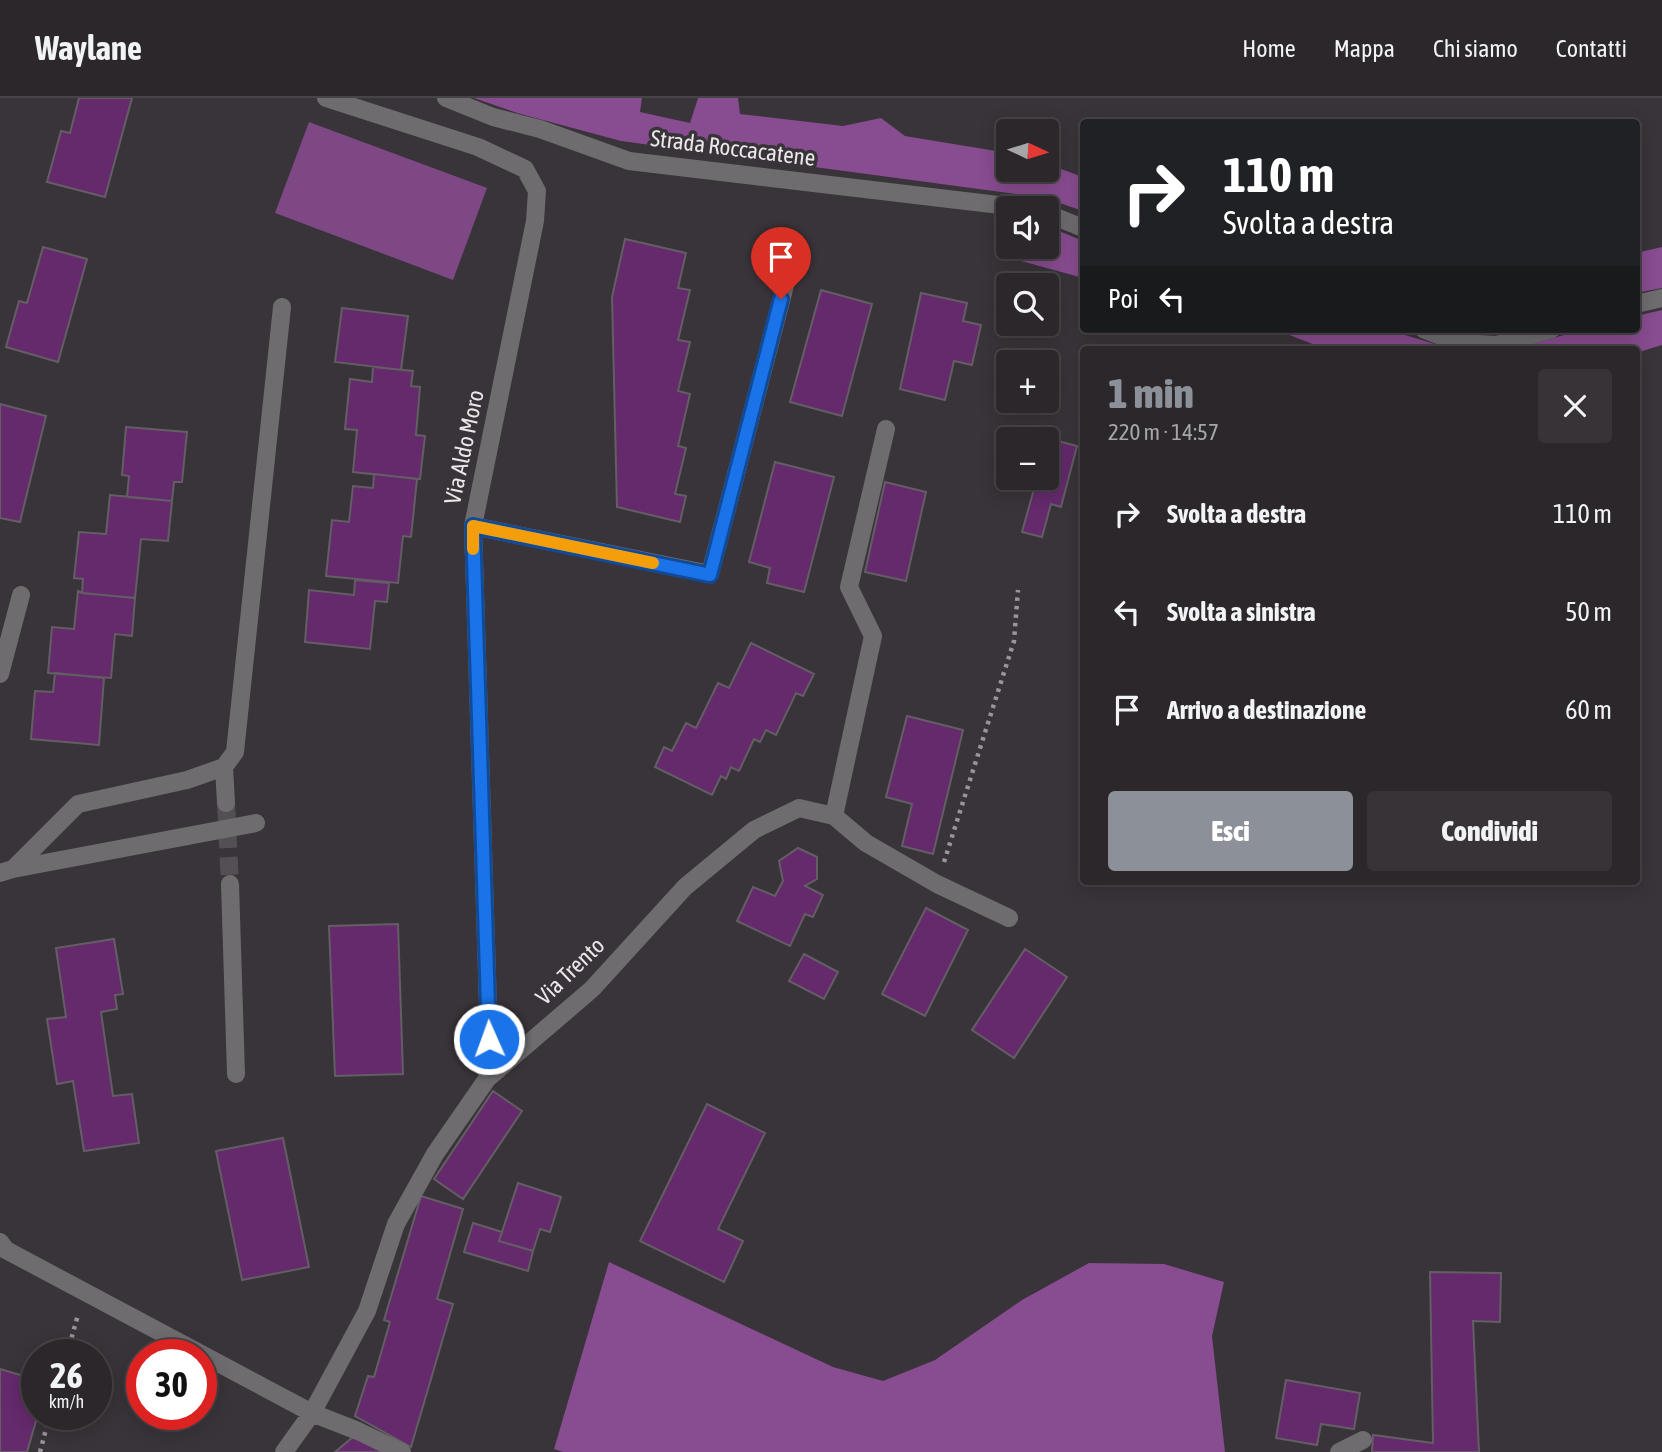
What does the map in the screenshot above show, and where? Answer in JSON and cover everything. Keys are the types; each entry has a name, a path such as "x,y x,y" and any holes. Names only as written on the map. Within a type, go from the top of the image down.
{"street":[{"name":"Via Aldo Moro","path":"326,98 478,147 525,169 537,191 536,221 473,526 489,1039 487,1079"},
{"name":"Strada Roccacatene","path":"446,98 493,117 629,161 996,205"},
{"path":"1059,218 1080,227"},
{"path":"473,526 710,575 788,274"},
{"path":"1640,303 1662,298"},
{"path":"7,871 78,804 187,780 224,767 235,752 282,307"},
{"path":"1433,333 1459,343 1497,345 1538,333"},
{"path":"834,816 873,636 849,587 886,429"},
{"path":"0,674 21,595"},
{"path":"224,767 226,803"},
{"name":"Via Trento","path":"284,1452 312,1413 367,1311 396,1224 435,1154 487,1079 592,989 685,887 754,830 799,808 834,816 866,843 937,884 1009,918"},
{"path":"7,871 256,823"},
{"path":"230,884 236,1074"},
{"path":"0,1242 6,1250 312,1413 358,1430 402,1452"},
{"path":"1339,1452 1363,1440"}],"path":[{"path":"937,884 1014,641 1018,590"},
{"path":"71,1339 85,1291"},
{"path":"40,1452 46,1430"}],"shaded area":[{"path":"474,98 642,98 640,112 690,123 698,98 738,98 740,114 843,126 881,118 905,136 996,151 996,182 1059,182 1059,168 1080,176 1080,210 1059,203 1059,196 1030,196 621,141 517,113"},
{"path":"309,122 487,188 453,280 275,213"},
{"path":"1059,231 1080,240 1080,277 1014,259 1059,259"},
{"path":"1662,247 1662,288 1640,292 1640,252"},
{"path":"1662,310 1662,345 1640,352 1640,346 1525,346 1571,333 1640,333 1640,315"},
{"path":"1284,333 1398,333 1442,346 1318,346"},
{"path":"609,1262 833,1367 883,1381 935,1360 1022,1300 1089,1263 1164,1264 1224,1282 1212,1336 1225,1452 563,1452 554,1449"}],"building":[{"path":"79,98 132,98 105,197 47,182 61,131 70,133"},
{"path":"625,239 686,253 678,288 690,290 678,340 690,342 678,391 690,394 678,446 686,448 675,494 686,496 680,522 617,507 612,297"},
{"path":"43,247 87,259 58,362 6,347 19,301 27,303"},
{"path":"821,290 872,304 842,416 790,402"},
{"path":"921,293 967,303 963,321 981,325 972,365 954,361 945,400 900,389"},
{"path":"342,308 408,316 401,370 335,362"},
{"path":"373,367 413,371 411,386 420,387 416,435 425,436 420,479 353,472 357,430 345,429 350,379 372,382"},
{"path":"0,404 46,416 20,522 0,518"},
{"path":"126,427 187,432 182,482 174,482 172,501 127,497 129,476 122,475"},
{"path":"1059,441 1077,446 1061,507 1051,504 1042,537 1022,532 1034,490 1059,490"},
{"path":"775,462 834,477 804,592 767,583 770,568 749,562"},
{"path":"374,474 417,479 411,537 403,536 398,583 326,576 332,520 349,522 353,486 373,488"},
{"path":"885,482 926,492 906,581 865,572"},
{"path":"110,495 172,501 168,541 141,539 135,598 82,593 83,579 74,578 79,532 106,534"},
{"path":"355,580 389,583 387,602 375,601 370,649 305,642 309,590 354,595"},
{"path":"78,591 135,598 132,636 115,634 111,678 48,673 52,627 74,629"},
{"path":"751,643 814,674 803,696 796,693 776,735 766,730 760,742 754,739 739,771 731,767 726,779 721,776 712,795 655,767 664,747 672,751 686,723 696,728 718,683 729,688"},
{"path":"55,673 104,678 99,745 31,739 35,691 53,692"},
{"path":"907,716 963,730 933,854 902,846 912,804 886,797"},
{"path":"798,848 817,857 817,879 805,886 823,895 813,917 805,914 790,946 737,921 753,887 775,896 783,881 779,861"},
{"path":"926,908 968,930 925,1016 882,994"},
{"path":"398,924 403,1074 335,1076 329,926"},
{"path":"114,939 123,994 115,995 117,1009 101,1012 113,1096 132,1094 139,1143 84,1151 73,1081 57,1084 47,1019 66,1017 56,948"},
{"path":"1025,949 1067,977 1014,1058 972,1030"},
{"path":"804,954 838,972 824,999 789,981"},
{"path":"493,1091 522,1111 463,1199 434,1179"},
{"path":"707,1104 765,1133 718,1229 743,1241 724,1282 640,1241"},
{"path":"283,1138 309,1267 242,1280 216,1151"},
{"path":"518,1183 561,1197 550,1232 540,1229 533,1251 499,1241"},
{"path":"421,1196 463,1209 437,1299 453,1304 411,1447 355,1416 368,1376 374,1377 390,1322 384,1320"},
{"path":"473,1223 502,1232 499,1241 533,1251 528,1271 464,1252"},
{"path":"1430,1272 1501,1273 1500,1322 1473,1321 1479,1452 1372,1452 1373,1435 1433,1443"},
{"path":"0,1369 21,1375 21,1430 33,1430 27,1452 0,1452"},
{"path":"1286,1380 1360,1393 1354,1429 1321,1424 1317,1445 1276,1438"},
{"path":"353,1437 385,1452 335,1452"}],"tunnel":[{"path":"226,803 230,884"}],"slow traffic":[{"path":"473,549 473,526 653,563"}],"route":[{"path":"489,1039 473,526 710,575 781,299"}]}
